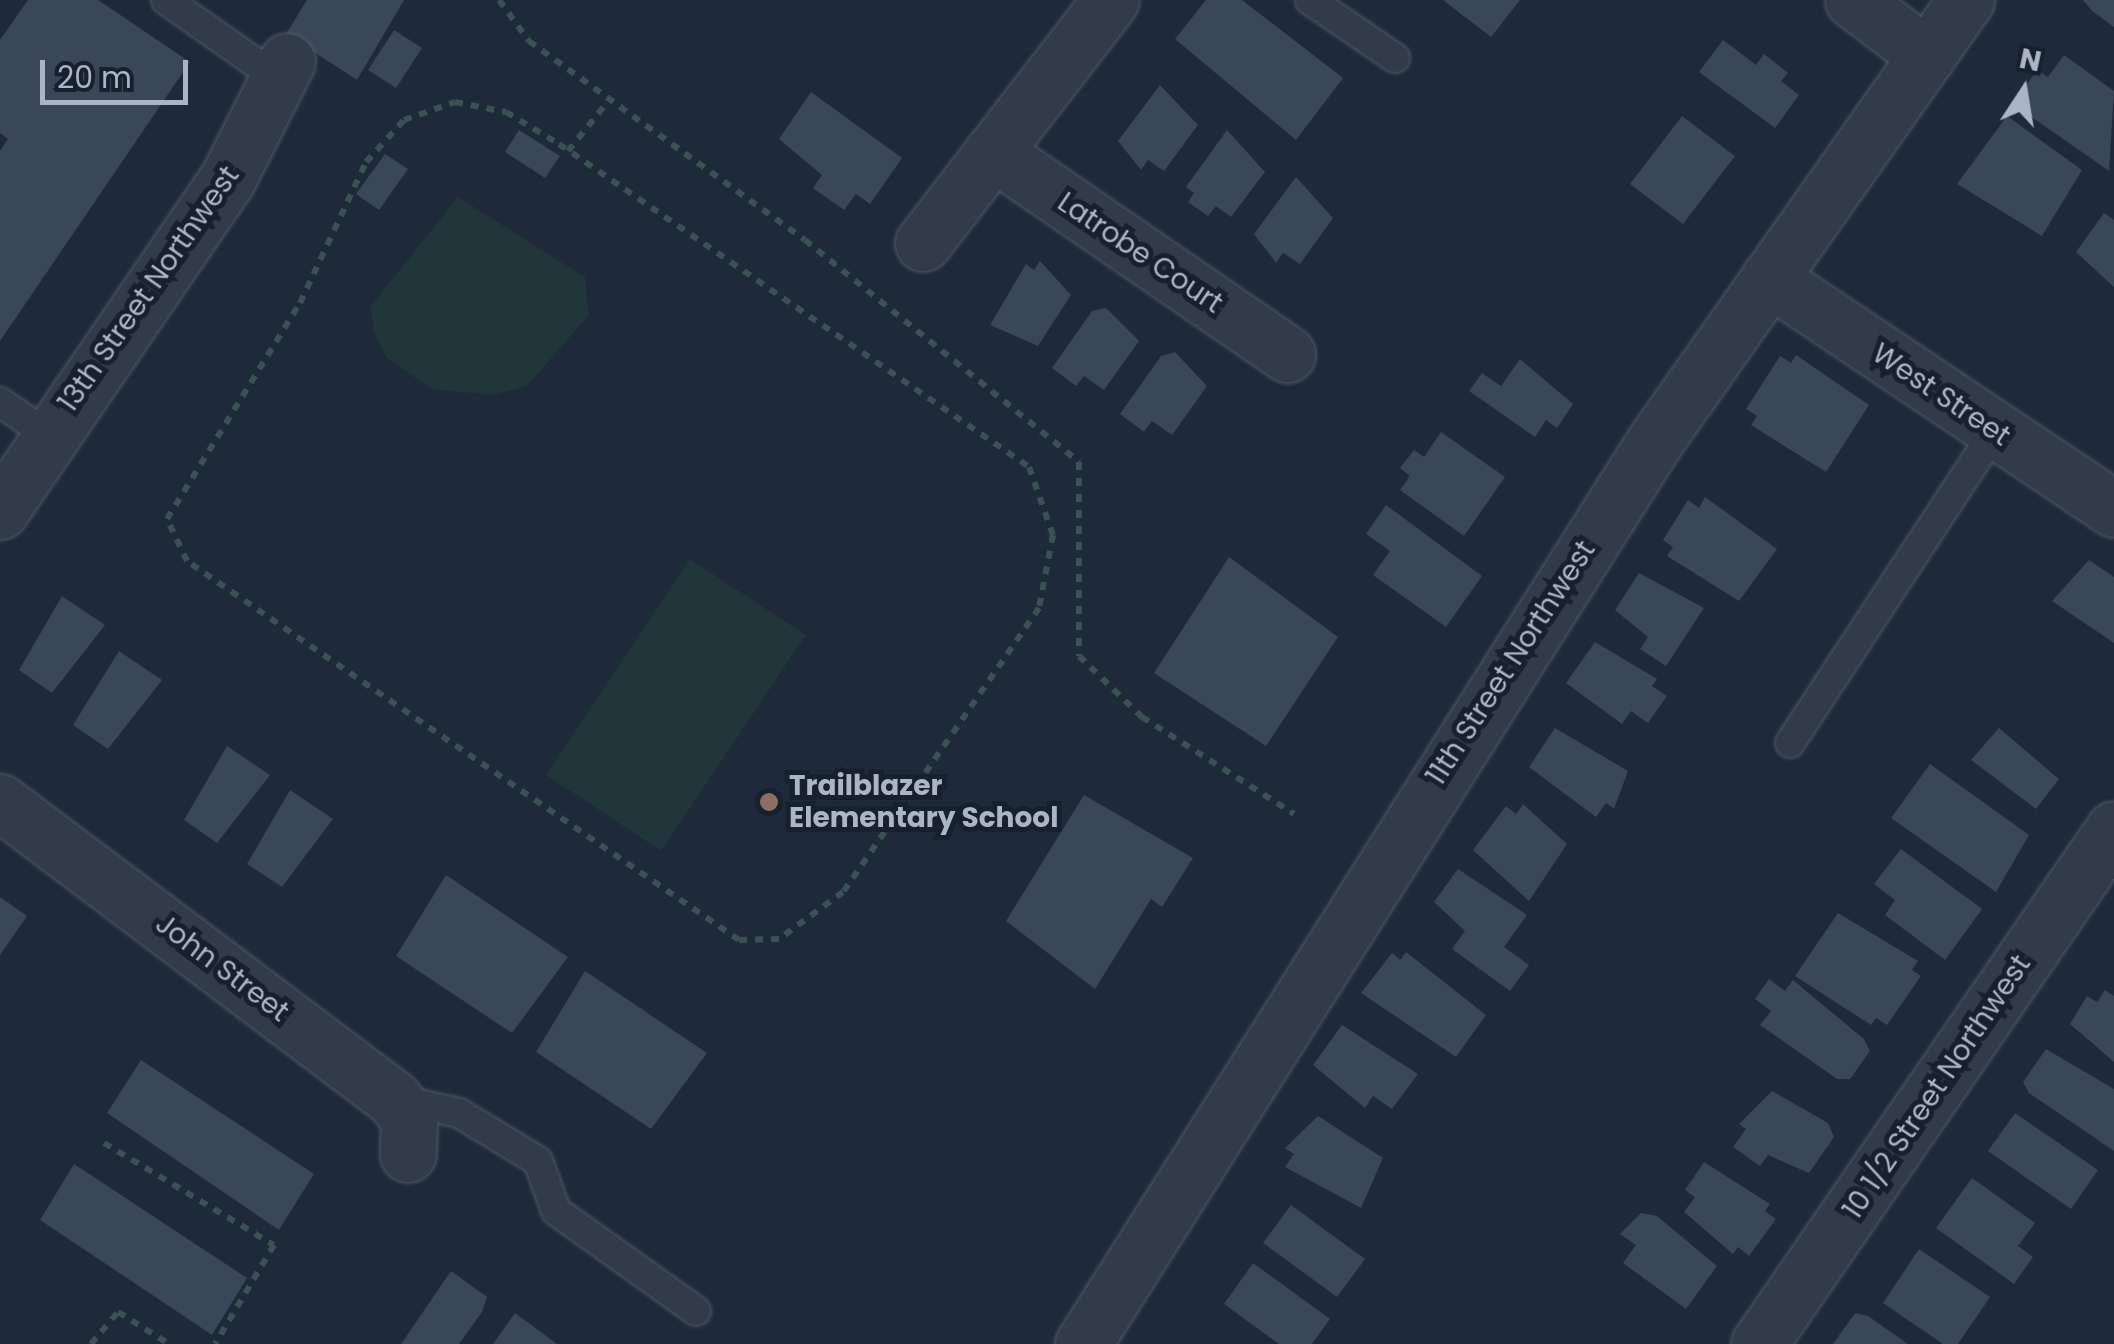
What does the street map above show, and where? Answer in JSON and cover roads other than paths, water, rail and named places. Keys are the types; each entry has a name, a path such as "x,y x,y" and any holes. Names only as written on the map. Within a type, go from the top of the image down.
{"street":[{"path":"923,244 1111,0"},
{"path":"1853,0 1927,56"},
{"name":"11th Street Northwest","path":"1083,1344 1392,846 1769,278 1966,0"},
{"name":"13th Street Northwest","path":"0,511 48,434 228,180 287,61"},
{"name":"Latrobe Court","path":"993,152 1287,354"},
{"name":"West Street","path":"1769,278 2114,509"},
{"name":"John Street","path":"0,802 394,1099"},
{"name":"10 1/2 Street Northwest","path":"1759,1344 2114,829"},
{"path":"394,1099 408,1118 408,1154"}],"lane":[{"path":"166,0 257,64 287,61"},
{"path":"1310,0 1395,58"},
{"path":"0,402 48,434"},
{"path":"1790,743 1994,432"},
{"path":"394,1099 459,1113 538,1161 556,1211 696,1311"}],"place":[{"name":"Trailblazer Elementary School","path":"769,802"}]}
